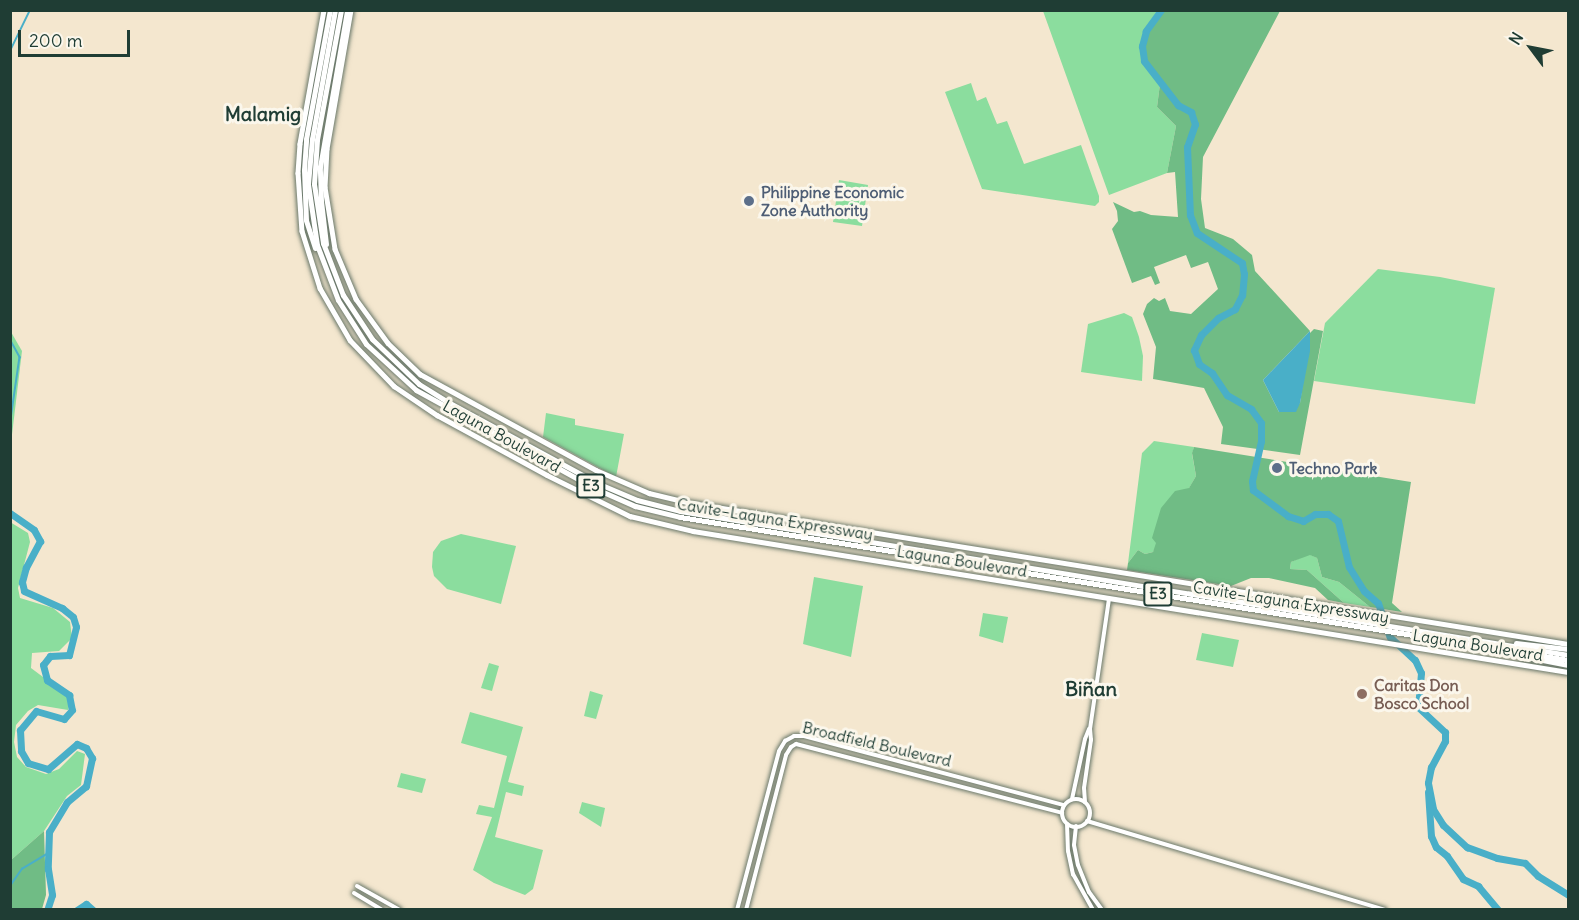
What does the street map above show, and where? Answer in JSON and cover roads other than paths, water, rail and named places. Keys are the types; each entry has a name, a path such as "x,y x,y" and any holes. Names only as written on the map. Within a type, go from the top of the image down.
{"highway":[{"path":"322,264 306,220 304,170 306,139 330,10"},
{"name":"Cavite–Laguna Expressway","path":"335,10 312,139 309,173 311,214 322,264 342,308 366,344 401,379 442,406 594,488 635,506 674,516 1377,622 1569,660"},
{"name":"Cavite–Laguna Expressway","path":"341,10 315,162 316,212 328,261 347,303 384,352 420,384 446,401 597,483 637,500 692,513 915,553"},
{"path":"328,261 321,201 320,167 346,10"},
{"name":"Cavite–Laguna Expressway","path":"936,556 1380,630 1569,655"},
{"path":"1498,646 1541,644 1569,649"},
{"path":"1498,646 1569,665"}],"main road":[{"name":"Laguna Boulevard","path":"324,10 299,154 298,184 302,231 316,278 337,320 367,360 401,392 437,415 586,496 652,522 1569,672"},
{"name":"Laguna Boulevard","path":"351,10 327,149 325,177 328,218 336,255 356,299 376,328 410,366 450,392 587,465 649,493 691,503 1569,644"}],"street":[{"path":"1087,821 1089,810 1083,794 1109,597"},
{"path":"1090,729 1085,739 1072,799 1064,805 1062,813 1067,824 1068,851 1073,874 1093,909"},
{"name":"Broadfield Boulevard","path":"736,909 779,751 785,741 794,736 804,736 1064,805"},
{"name":"Broadfield Boulevard","path":"746,909 786,755 796,744 1062,813"},
{"path":"1072,799 1085,802"},
{"path":"1067,824 1076,826 1087,821 1385,909"},
{"path":"1076,826 1074,845 1078,865 1089,892 1102,909"},
{"path":"357,886 400,909"},
{"path":"354,893 382,909"}],"water":[{"path":"1310,331 1310,351 1300,403 1296,412 1279,412 1263,380"}],"waterway":[{"path":"10,51 30,10"},
{"path":"1161,10 1146,31 1142,46 1144,61 1178,105 1191,112 1195,124 1187,147 1190,215 1197,233 1242,263 1244,274 1242,295 1235,309 1218,318 1201,335 1194,350 1199,364 1212,373 1227,395 1251,409 1261,423 1261,441 1252,481 1253,490 1288,516 1303,521 1315,514 1328,514 1338,521 1349,567 1364,591 1378,603 1390,637 1415,660 1421,673 1418,707 1445,732 1445,741 1431,767 1428,783 1433,809 1443,825 1467,847 1497,858 1525,863 1538,876 1568,895"},
{"path":"10,339 20,357 10,426"},
{"path":"10,513 34,530 40,541 26,567 22,582 24,591 62,608 73,617 76,627 69,655 50,656 43,665 47,680 69,695 72,710 64,719 36,711 20,730 21,751 28,763 48,769 77,744 86,748 92,758 86,786 67,802 49,832 48,869 52,895 47,910"},
{"path":"1428,792 1431,836 1436,847 1447,856 1463,879 1478,886 1498,910"},
{"path":"10,886 22,869 50,852"},
{"path":"77,910 86,904 93,910"}],"place":[{"name":"Philippine Economic Zone Authority","path":"749,201"},
{"name":"Techno Park","path":"1277,468"},
{"name":"Caritas Don Bosco School","path":"1362,694"}],"district":[{"name":"Malamig","path":"263,113"},
{"name":"Biñan","path":"1091,688"}]}
